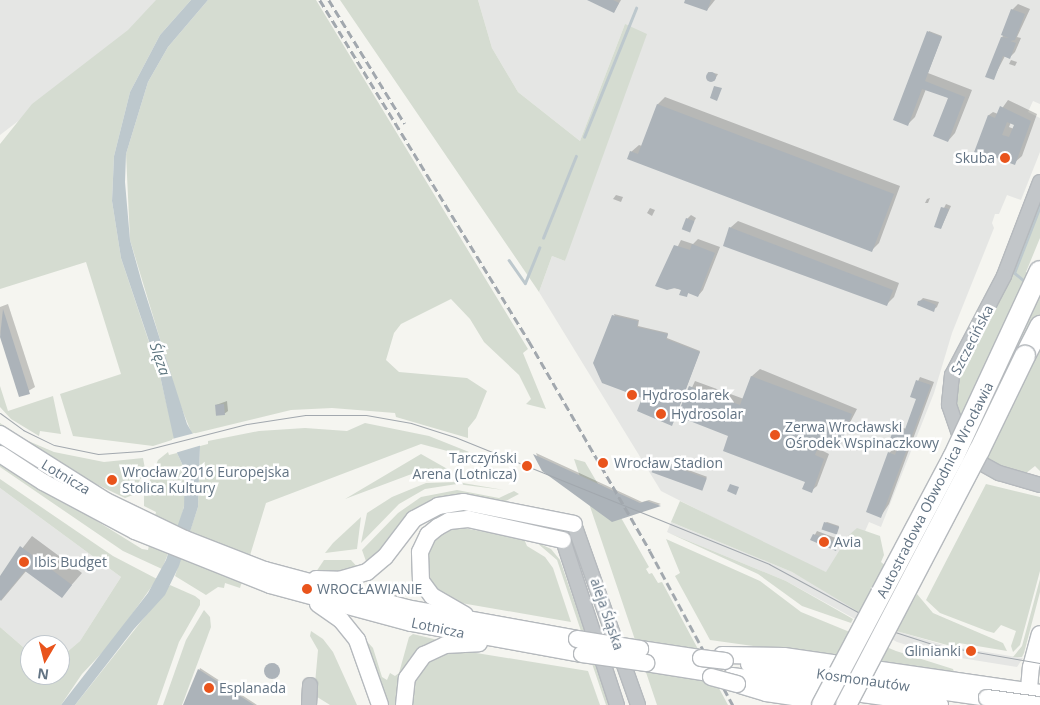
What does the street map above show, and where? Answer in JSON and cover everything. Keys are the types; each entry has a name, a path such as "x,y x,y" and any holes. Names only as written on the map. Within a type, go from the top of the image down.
{"highway":[{"name":"Autostradowa Obwodnica Wrocławia","path":"822,705 944,475 1040,271"},
{"name":"Autostradowa Obwodnica Wrocławia","path":"847,705 975,460 1040,326"}],"main road":[{"name":"Lotnicza","path":"0,434 159,534"},
{"name":"Lotnicza","path":"0,454 87,507 244,569 411,623 509,642 579,647 643,656 693,659"},
{"path":"380,705 364,656 352,632 326,608 312,591 367,572 385,557 414,520 438,506 472,503 574,524"},
{"path":"478,622 432,596 423,584 418,567 420,552 428,535 449,521 468,519 563,540"},
{"name":"Lotnicza","path":"244,569 287,577 312,591 478,622 579,647"},
{"path":"693,659 784,656 1005,688 1032,696 1031,667 1040,634"},
{"path":"404,705 403,692 412,668 431,650 457,644 509,642"},
{"name":"Kosmonautów","path":"723,658 1038,705"},
{"name":"Kosmonautów","path":"693,659 710,674 734,680 940,705"},
{"path":"1005,688 1031,667"},
{"path":"734,680 766,693 847,705"}],"street":[{"name":"Szczecińska","path":"1040,182 1004,276 952,375 949,405 961,440 977,461 999,473 1040,485"},
{"name":"aleja Śląska","path":"574,524 638,705"},
{"name":"aleja Śląska","path":"563,540 618,705"},
{"path":"309,705 310,685"}],"shaded area":[{"path":"0,0 163,0 132,34 0,135"},
{"path":"156,0 191,0 160,35 130,92 114,156 112,201 121,258 159,372 175,439 153,446 73,436 60,394 121,374 86,262 0,289 0,144 32,104 128,30"},
{"path":"208,0 316,0 528,349 523,353 546,409 526,404 531,399 519,375 484,342 470,319 451,299 401,324 394,333 386,360 399,372 467,378 487,391 476,418 468,428 468,438 396,417 395,413 332,408 291,410 192,434 179,402 130,240 126,154 148,82 168,47"},
{"path":"340,0 478,0 492,48 518,92 580,141 625,24 647,34 565,261 552,256 539,292"},
{"path":"478,0 1040,0 1040,104 1033,101 1028,112 1040,118 1040,152 1021,200 1007,195 999,214 995,214 992,223 994,228 952,333 934,393 881,527 869,522 844,580 789,556 661,491 539,292 552,256 565,261 625,24 580,141 518,92 492,48"},
{"path":"1040,201 1040,238 1026,272 1040,279 1040,471 1035,466 1025,474 992,462 976,448 958,415 956,402 960,374 1014,267"},
{"path":"0,386 8,411 53,396 61,434 40,431 39,436 11,419 0,407"},
{"path":"0,423 26,440 54,452 104,462 143,458 145,469 133,495 125,498 67,470 0,428"},
{"path":"365,423 429,436 469,452 466,456 421,444 266,503 240,588 225,583 224,588 218,587 206,595 175,576 198,507 200,446 208,444 208,441 259,431 305,428 347,431"},
{"path":"0,441 152,530 156,512 144,506 144,496 158,460 168,452 169,455 177,453 185,470 186,498 180,523 162,569 123,551 0,467 0,461 142,549 148,550 152,532 105,509 0,448"},
{"path":"421,454 451,471 425,469 345,499"},
{"path":"574,459 585,462 598,484 603,486 649,567 646,569 649,574 652,573 658,583 662,582 728,705 657,705"},
{"path":"0,479 113,556 157,579 113,641 82,674 61,705 0,705 0,627 20,644 20,685 70,685 70,650 80,641 121,577 0,488"},
{"path":"457,482 504,490 457,484 425,489 399,504 361,543 367,513 392,497 426,483"},
{"path":"986,484 1040,497 1040,571 1020,645 1013,652 1011,646 1016,631 1001,625 994,633 987,631 940,613 926,600"},
{"path":"0,488 121,577 80,641 70,650 70,635 20,635 20,644 0,627"},
{"path":"457,490 499,498 514,491 519,494 504,502 437,499 423,504 367,564 362,550 398,513 421,497"},
{"path":"680,501 826,572 849,535 857,528 880,536 884,555 881,562 887,567 862,614 792,572 671,522"},
{"path":"361,517 357,549 325,553 333,543"},
{"path":"671,522 792,572 896,631 944,645 1023,658 1017,667 936,654 897,642 786,581 667,532"},
{"path":"458,527 524,539 527,546 545,557 553,568 571,622 461,603 439,593 428,579 424,564 434,538"},
{"path":"667,532 786,581 853,619 851,623 802,606 758,574"},
{"path":"666,539 760,581 801,612 896,651 953,669 955,674 710,640 675,576 680,573"},
{"path":"536,542 551,549 560,560 610,705 606,705 557,560"},
{"path":"324,560 351,560 359,569 352,572 316,572"},
{"path":"1040,579 1040,592 1024,653 1022,657 1013,657 1022,646"},
{"path":"170,585 195,596 200,600 200,605 179,642 157,705 75,705"},
{"path":"917,594 933,613 1003,643 1007,651 959,643 958,648 896,631"},
{"path":"204,610 210,617 211,627 182,705 163,705 186,640"},
{"path":"311,631 323,639 333,652 357,705 330,705 314,695 318,650 310,636"},
{"path":"413,634 438,640 423,647 410,658 397,684 397,705 388,705 363,637 373,648 382,677 387,680 390,673 395,676 399,673 409,637"},
{"path":"464,651 588,671 600,705 412,705 414,679 426,663 444,653"}],"water":[{"name":"Ślęza","path":"191,0 208,0 168,47 148,82 126,154 125,182 130,240 142,283 187,424 200,446 198,507 179,566 165,595 134,629 75,705 61,705 148,593 166,560 184,507 185,470 177,453 159,371 121,258 112,201 114,156 130,92 160,35"}],"pier":[{"path":"195,433 202,445 175,453 172,439"}],"building":[{"path":"587,0 613,0 619,3 614,13"},
{"path":"685,0 711,0 707,11 684,3"},
{"path":"1011,9 1025,14 1015,40 1010,41 1016,43 1010,59 1003,56 994,80 985,77 1001,37 1009,38 1001,35"},
{"path":"927,31 942,37 925,81 965,97 948,142 933,136 948,98 922,89 908,126 893,120"},
{"path":"709,72 713,72 716,77 715,81 709,82 706,79 706,75"},
{"path":"714,86 722,88 717,101 710,98"},
{"path":"657,104 894,194 872,252 627,159 630,151 638,154"},
{"path":"1000,106 1031,121 1015,165 994,157 992,164 973,155 988,115 995,118","holes":["1007,122 1014,125 1009,137 1002,135"]},
{"path":"941,207 949,209 941,229 934,227"},
{"path":"686,218 694,221 690,232 682,229"},
{"path":"729,227 893,290 887,306 723,246"},
{"path":"692,244 715,253 698,297 688,293 687,297 679,295 681,290 675,288 667,290 655,286 674,245 690,250"},
{"path":"924,300 936,305 934,312 917,305 918,301"},
{"path":"3,309 30,394 19,397 0,337"},
{"path":"612,315 638,321 637,327 668,334 666,339 700,352 672,426 637,411 642,398 602,383 593,363"},
{"path":"751,376 852,414 841,444 825,437 829,418 815,455 824,459 812,493 802,489 805,482 723,451 728,436 677,416 689,386 740,405"},
{"path":"916,380 931,385 881,518 866,512 888,452 895,455 900,442 890,439 894,428 904,432 916,399 910,397"},
{"path":"224,404 225,415 216,416 215,405"},
{"path":"533,454 640,503 647,501 661,506 612,522 542,471"},
{"path":"656,460 707,478 702,491 652,472"},
{"path":"730,484 739,487 736,495 727,491"},
{"path":"824,522 839,527 837,535 822,530"},
{"name":"Avia","path":"813,534 839,543 836,551 810,540"},
{"path":"20,546 72,585 62,598 25,571 0,601 0,576"},
{"path":"272,663 278,665 280,671 278,677 272,679 266,677 264,671 266,665"},
{"name":"Esplanada","path":"198,669 254,705 183,705"}],"waterway":[{"path":"584,137 636,8"},
{"path":"543,238 576,156"},
{"path":"1025,282 1014,273 1040,206"},
{"path":"509,260 525,283 539,248"}],"tram line":[{"path":"0,413 23,430 54,445 98,454 141,451 247,424 305,415 366,415 411,423 455,437 769,564 895,632 931,644 1040,663"}],"railway":[{"path":"320,0 529,341 650,551 733,705"},
{"path":"329,0 405,124"}],"place":[{"name":"Skuba","path":"1005,158"},
{"name":"Hydrosolarek","path":"632,395"},
{"name":"Hydrosolar","path":"661,414"},
{"name":"Zerwa Wrocławski Ośrodek Wspinaczkowy","path":"775,435"},
{"name":"Wrocław Stadion","path":"603,463"},
{"name":"Tarczyński Arena (Lotnicza)","path":"527,466"},
{"name":"Wrocław 2016 Europejska Stolica Kultury","path":"112,480"},
{"name":"Avia","path":"824,542"},
{"name":"Ibis Budget","path":"24,562"},
{"name":"WROCŁAWIANIE","path":"307,589"},
{"name":"Glinianki","path":"971,651"},
{"name":"Esplanada","path":"209,688"}]}
